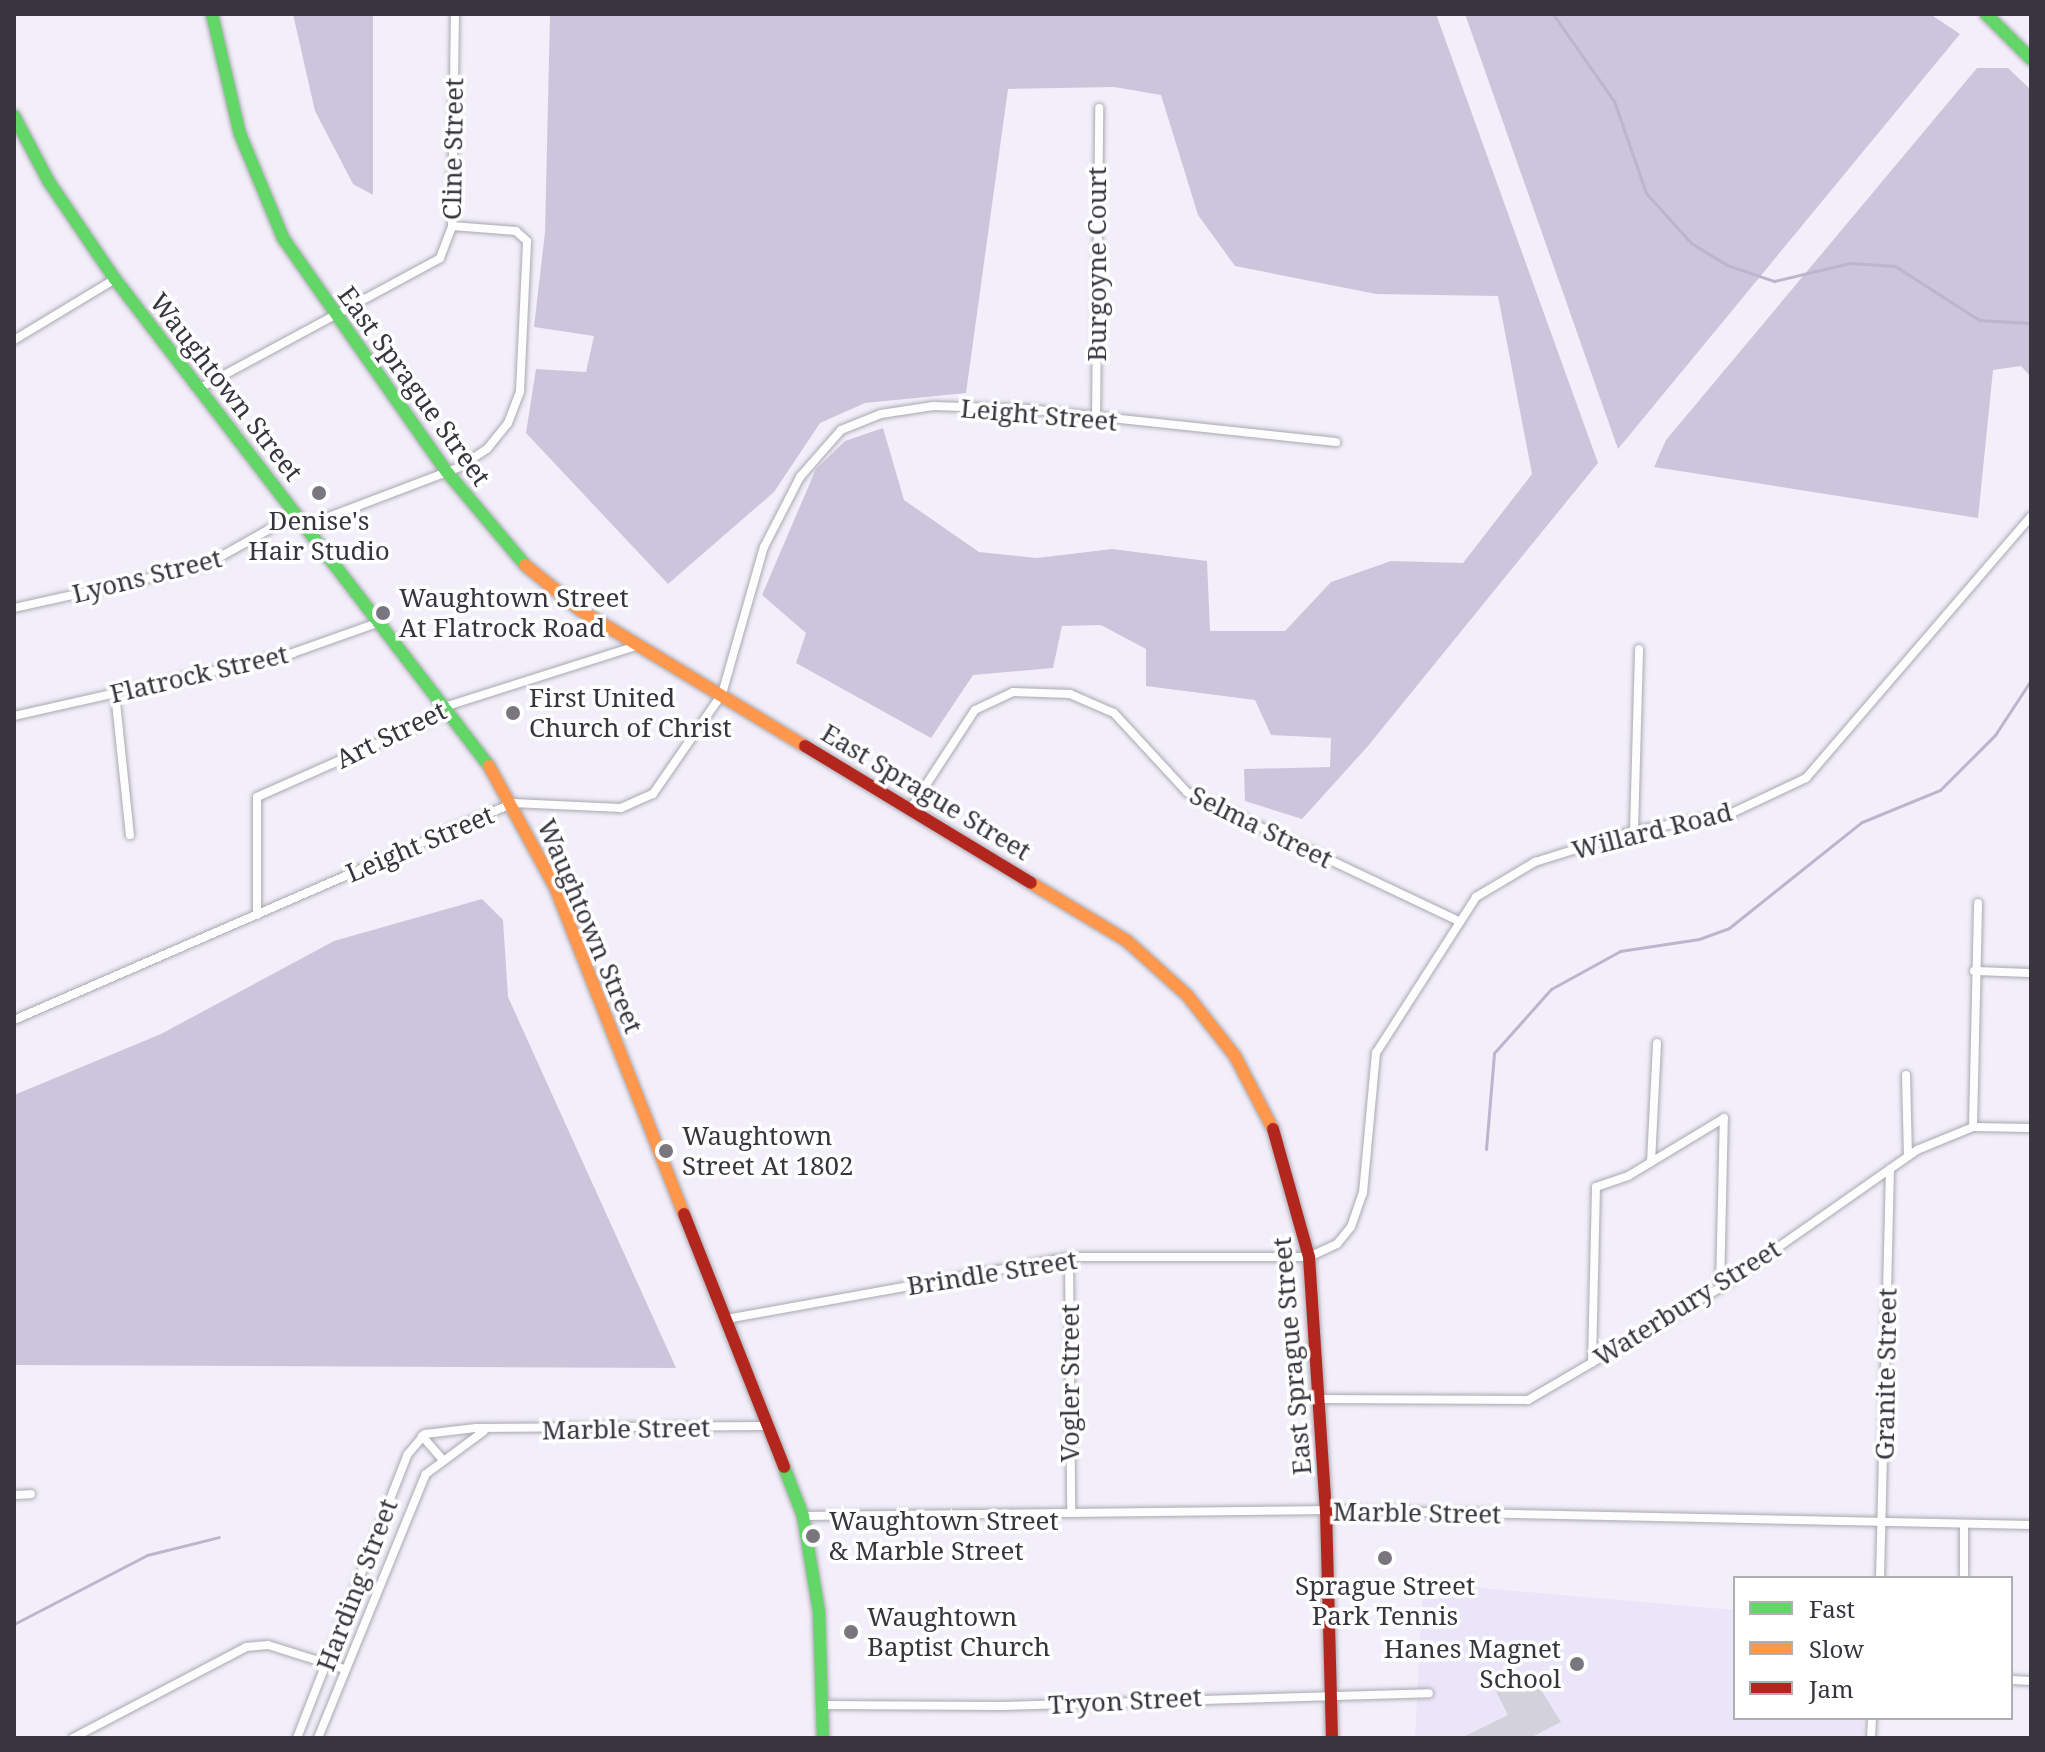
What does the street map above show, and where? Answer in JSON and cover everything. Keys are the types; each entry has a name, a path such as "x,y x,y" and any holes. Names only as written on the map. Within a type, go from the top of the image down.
{"main road":[{"name":"East Sprague Street","path":"212,14 259,188 283,238 447,472 520,561 580,610 1117,934 1187,995 1235,1056 1272,1124 1309,1257 1326,1510 1332,1738"},
{"path":"1986,14 2031,59"},
{"name":"Waughtown Street","path":"14,116 49,182 115,279 380,622 513,803 555,887 803,1516 819,1612 823,1738"}],"street":[{"name":"Cline Street","path":"200,388 440,258 452,226 455,14"},
{"name":"Burgoyne Court","path":"1096,419 1099,108"},
{"name":"Lyons Street","path":"14,608 204,566 282,522 302,521 447,472 487,449 517,403 529,256 527,241 516,231 452,226"},
{"path":"14,340 115,279"},
{"name":"Leight Street","path":"14,1020 513,803 621,808 653,794 722,694 764,547 800,477 841,430 881,414 933,406 1026,409 1096,419 1336,442"},
{"name":"Willard Road","path":"1309,1257 1344,1238 1358,1210 1376,1053 1456,920 1514,871 1634,831 1730,814 1806,778 2031,516"},
{"name":"Flatrock Street","path":"14,716 293,653 380,622"},
{"name":"Art Street","path":"257,915 257,797 433,719 444,707 641,645"},
{"path":"1634,831 1639,649"},
{"name":"Selma Street","path":"911,808 975,710 1013,692 1070,694 1114,713 1187,792 1456,920"},
{"path":"115,693 130,835"},
{"path":"1973,1127 1974,971 1978,903"},
{"path":"1974,971 2031,973"},
{"path":"1651,1162 1657,1043"},
{"path":"1906,1075 1908,1156"},
{"path":"1592,1363 1596,1187 1651,1162 1724,1118 1720,1288"},
{"name":"Waterbury Street","path":"1320,1399 1528,1400 1720,1288 1908,1156 1973,1127 2031,1128"},
{"name":"Granite Street","path":"1880,1576 1890,1169"},
{"name":"Brindle Street","path":"726,1319 1069,1257 1309,1257"},
{"name":"Vogler Street","path":"1069,1257 1071,1510"},
{"name":"Marble Street","path":"422,1436 436,1430 767,1426"},
{"path":"422,1436 442,1459 484,1431"},
{"name":"Harding Street","path":"297,1738 408,1454 422,1436"},
{"name":"Harding Street","path":"318,1738 426,1474 442,1459"},
{"path":"14,1495 31,1494"},
{"name":"Marble Street","path":"803,1516 1071,1510 1326,1510 2031,1525"},
{"path":"1964,1524 1964,1576"},
{"path":"73,1738 233,1651 268,1645 344,1669"},
{"name":"Tryon Street","path":"822,1705 1002,1706 1332,1692 1429,1693"}],"shaded area":[{"path":"293,14 373,14 373,195 353,184 315,111"},
{"path":"550,14 1436,14 1598,463 1368,746 1302,819 1245,801 1244,769 1330,767 1331,738 1271,735 1255,700 1146,686 1146,649 1101,625 1062,626 1053,668 973,675 931,738 796,663 806,633 762,595 816,469 845,441 883,428 904,500 979,552 1037,558 1112,549 1207,561 1210,631 1285,631 1331,582 1391,561 1463,563 1532,474 1498,296 1376,294 1235,266 1198,215 1161,95 1114,87 1008,89 966,393 865,403 820,423 774,492 668,584 526,433 536,369 586,372 594,336 534,327 545,232"},
{"path":"1465,14 1930,14 1960,34 1618,449"},
{"path":"1977,68 2008,68 2031,90 2031,377 2021,366 1993,370 1978,518 1654,467 1666,440"},
{"path":"482,899 503,920 508,997 676,1368 14,1365 14,1095 161,1034 334,941"},
{"name":"Hanes Magnet School","path":"1423,1583 1733,1610 1733,1720 1863,1720 1864,1738 1415,1738"}],"building":[{"name":"Hanes Magnet School","path":"1530,1672 1561,1722 1530,1738 1461,1738 1508,1715 1495,1689"}],"waterway":[{"path":"1553,14 1614,101 1646,193 1691,243 1727,265 1774,281 1850,263 1895,266 1979,320 2031,323"},
{"path":"1486,1149 1494,1053 1551,989 1620,951 1699,939 1729,928 1862,822 1940,790 1995,735 2031,680"},
{"path":"14,1624 147,1555 219,1537"}],"traffic: fast":[{"path":"212,14 240,134 283,238 447,472 525,565"},
{"path":"1986,14 2031,59"},
{"path":"14,116 49,182 115,279 489,766"},
{"path":"784,1467 803,1516 819,1612 823,1738"}],"traffic: slow":[{"path":"525,565 580,610 805,746"},
{"path":"489,766 555,887 684,1214"},
{"path":"1031,883 1127,941 1187,995 1235,1056 1273,1129"}],"traffic: jam":[{"path":"805,746 1031,883"},
{"path":"1273,1129 1309,1257 1326,1510 1332,1738"},
{"path":"684,1214 784,1467"}],"place":[{"name":"Denise's Hair Studio","path":"319,493"},
{"name":"Waughtown Street At Flatrock Road","path":"383,613"},
{"name":"First United Church of Christ","path":"513,713"},
{"name":"Waughtown Street At 1802","path":"666,1151"},
{"name":"Waughtown Street & Marble Street","path":"813,1536"},
{"name":"Sprague Street Park Tennis","path":"1385,1558"},
{"name":"Waughtown Baptist Church","path":"851,1632"},
{"name":"Hanes Magnet School","path":"1577,1664"}]}
